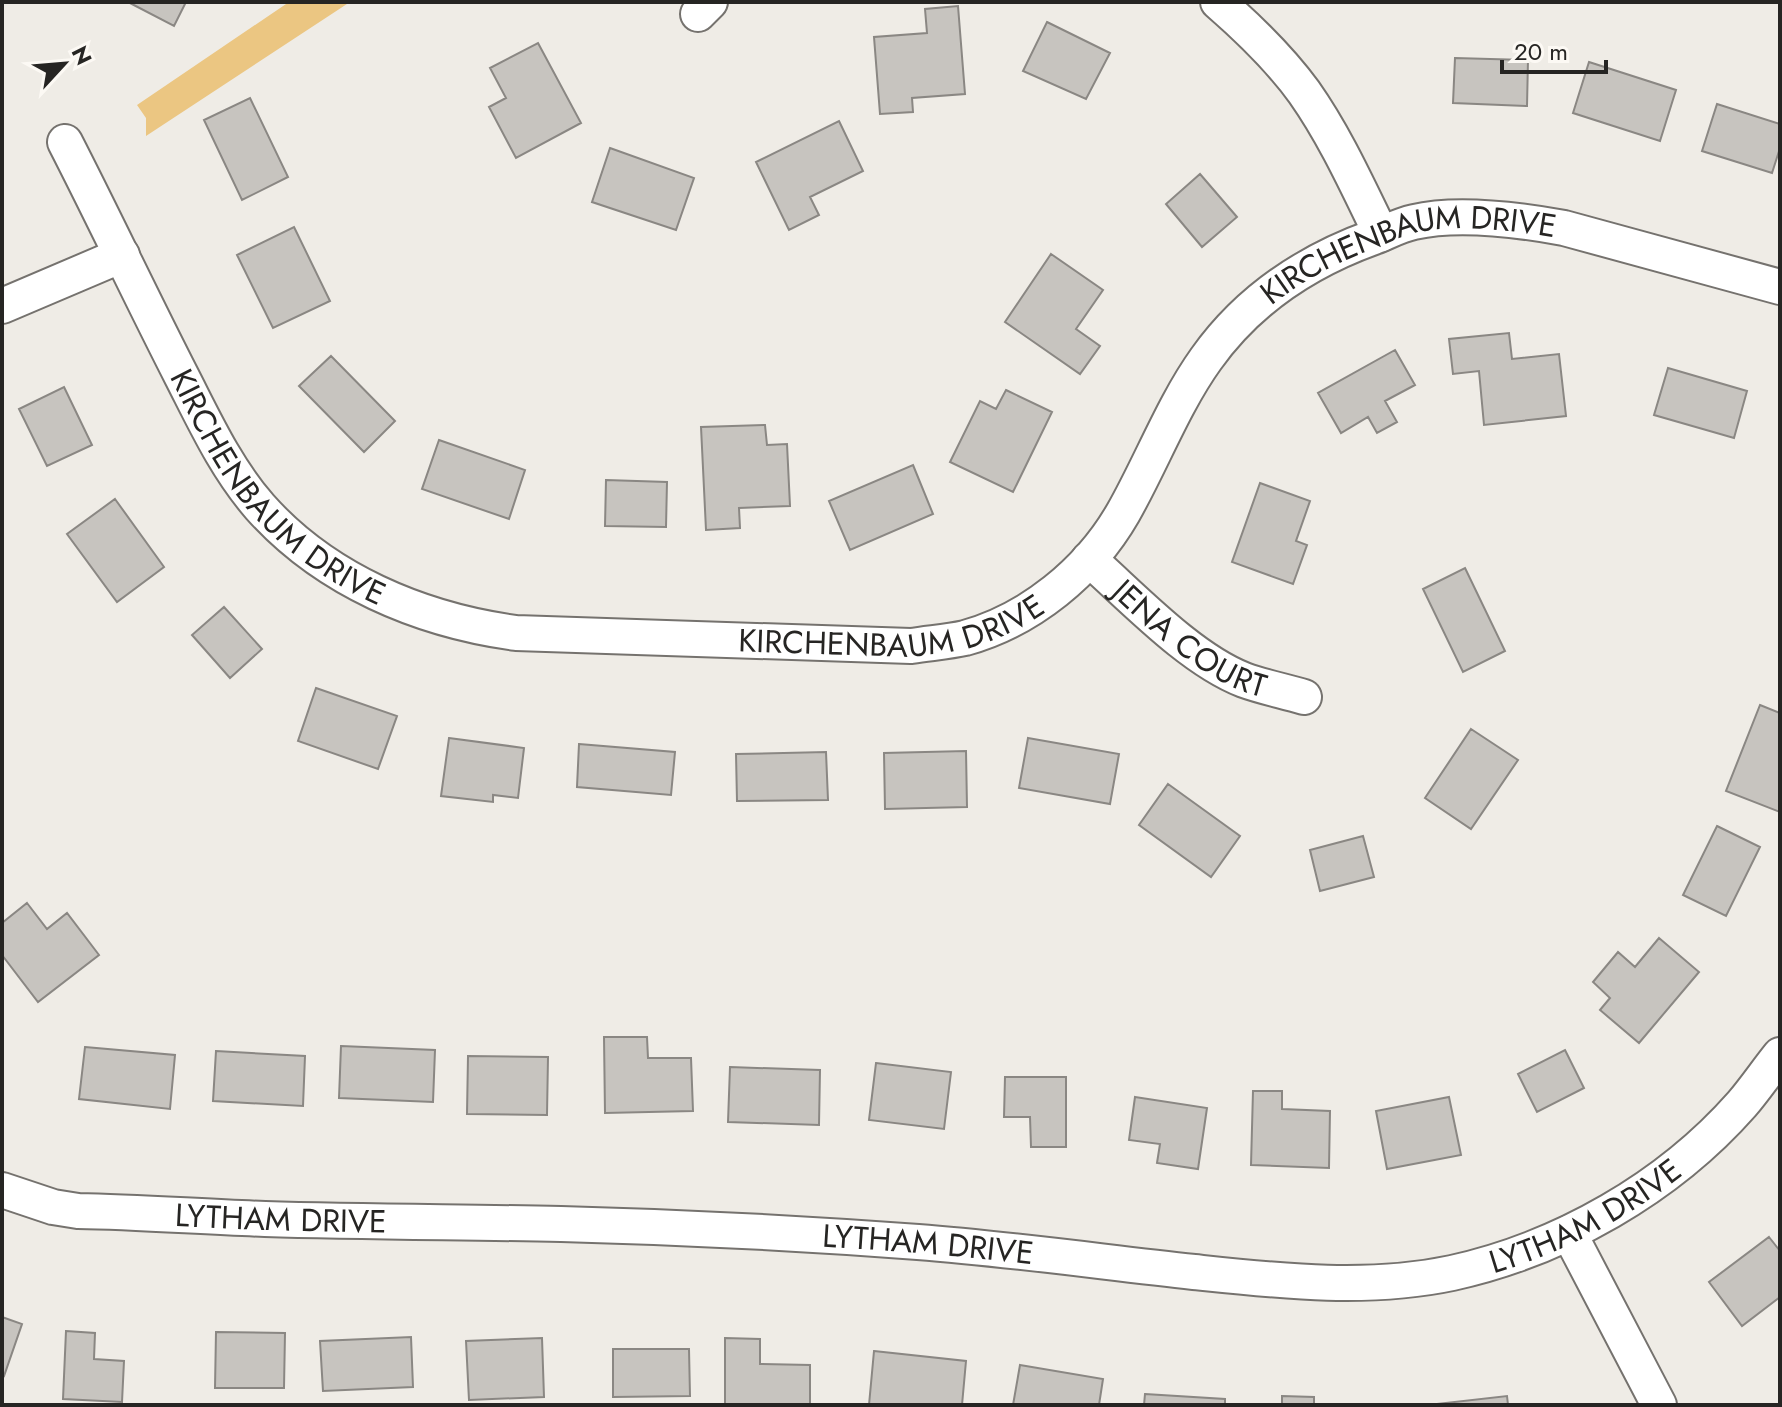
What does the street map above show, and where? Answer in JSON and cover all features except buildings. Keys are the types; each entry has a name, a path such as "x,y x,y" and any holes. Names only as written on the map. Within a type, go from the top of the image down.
{"street":[{"path":"1218,2 1258,38 1303,90 1339,148 1381,234"},
{"name":"KIRCHENBAUM DRIVE","path":"65,142 224,460 260,507 306,549 361,585 421,612 484,629 516,633 911,646 963,638 988,630 1035,606 1056,591 1089,559 1122,514 1205,360 1241,316 1296,273 1332,252 1414,222 1470,218 1533,222 1780,287"},
{"path":"2,306 122,255"},
{"name":"JENA COURT","path":"1089,559 1190,648 1220,669 1244,680 1304,697"},
{"name":"LYTHAM DRIVE","path":"2,1190 53,1207 78,1211 798,1233 939,1244 1296,1283 1373,1283 1449,1273 1511,1258 1614,1209 1686,1158 1742,1104 1780,1055"},
{"path":"1569,1233 1659,1405"}],"shaded area":[{"path":"289,2 350,2 146,136 146,118 137,105"}]}
